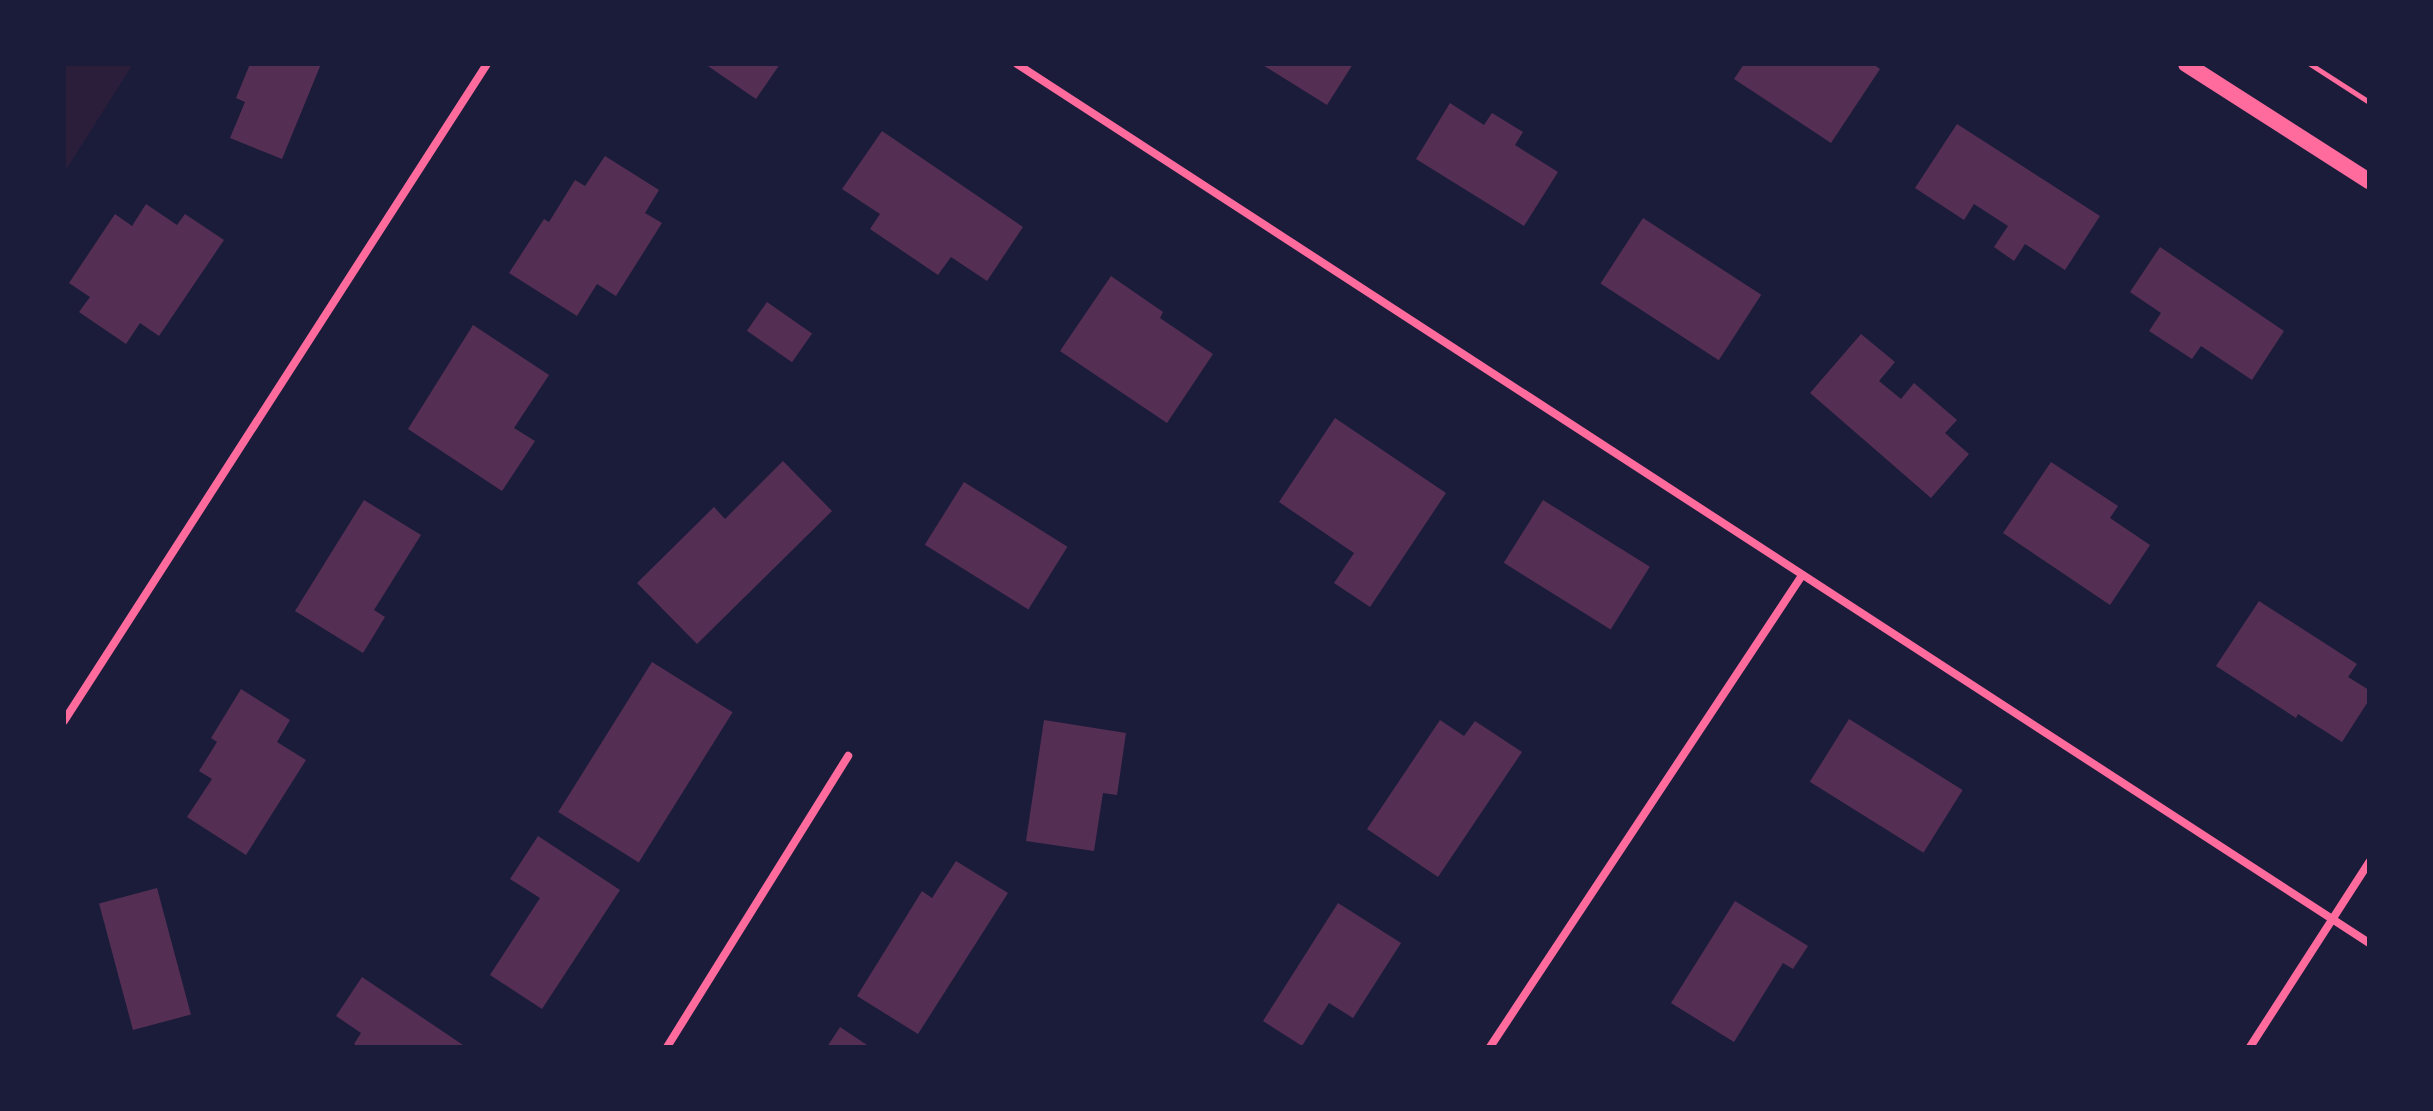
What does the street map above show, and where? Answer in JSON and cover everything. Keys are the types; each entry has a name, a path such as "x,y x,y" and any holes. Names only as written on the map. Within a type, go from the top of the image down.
{"main road":[{"path":"2186,64 2369,181"}],"street":[{"path":"64,721 487,64"},
{"path":"1017,64 1801,577 2369,943"},
{"path":"1490,1047 1801,577"},
{"path":"667,1047 848,756"},
{"path":"2250,1047 2369,862"}],"path":[{"path":"2310,64 2369,102"}],"shaded area":[{"path":"64,64 133,64 64,173"}],"building":[{"path":"250,64 321,64 282,159 230,138 245,102 236,98"},
{"path":"705,64 780,64 756,99"},
{"path":"1261,64 1353,64 1327,105"},
{"path":"1744,64 1873,64 1880,69 1831,143 1734,79"},
{"path":"1450,103 1484,125 1492,113 1523,132 1515,145 1558,172 1524,226 1416,159"},
{"path":"1957,124 2100,216 2065,270 2025,244 2014,261 1994,247 2008,226 1974,204 1964,220 1915,188"},
{"path":"882,131 1023,227 987,281 951,257 938,275 870,229 880,214 842,189"},
{"path":"605,156 659,190 645,213 662,223 616,296 597,284 577,316 509,273 544,219 549,222 575,180 585,186"},
{"path":"146,204 177,225 185,214 224,240 159,336 140,323 126,344 79,312 90,297 69,283 115,214 132,226"},
{"path":"1643,218 1761,295 1719,360 1601,283"},
{"path":"2160,247 2284,331 2252,380 2201,346 2192,359 2149,331 2161,313 2130,292"},
{"path":"1111,276 1163,312 1160,318 1213,354 1167,423 1060,351"},
{"path":"767,302 812,334 792,362 747,331"},
{"path":"473,325 549,375 514,428 535,441 502,491 408,429"},
{"path":"1861,334 1895,362 1879,381 1901,399 1914,383 1957,420 1945,433 1969,454 1931,498 1810,393"},
{"path":"1335,418 1446,493 1370,607 1334,583 1354,553 1279,502"},
{"path":"783,461 832,511 697,644 637,583 714,507 725,519"},
{"path":"2051,462 2118,506 2110,518 2150,545 2110,605 2003,533"},
{"path":"964,482 1067,547 1028,609 925,545"},
{"path":"364,500 421,535 374,610 385,617 363,653 295,611"},
{"path":"1543,500 1650,567 1611,630 1504,563"},
{"path":"2259,601 2357,664 2348,677 2369,690 2369,700 2342,742 2298,714 2296,718 2216,666"},
{"path":"652,662 733,712 639,862 558,812"},
{"path":"241,689 290,720 277,742 306,760 246,855 187,817 212,779 199,771 217,742 211,738"},
{"path":"1849,719 1963,790 1923,853 1810,782"},
{"path":"1044,720 1126,733 1117,795 1103,793 1094,851 1026,841"},
{"path":"1440,720 1464,736 1475,721 1522,752 1438,877 1367,829"},
{"path":"538,836 620,890 542,1009 490,975 540,898 510,879"},
{"path":"956,861 1008,893 918,1034 857,996 922,891 932,898"},
{"path":"157,888 191,1015 133,1030 99,904"},
{"path":"1735,901 1808,946 1793,969 1783,963 1734,1042 1671,1003"},
{"path":"1338,903 1401,943 1353,1018 1329,1003 1302,1046 1263,1021"},
{"path":"362,977 466,1047 358,1047 354,1044 361,1033 336,1016"},
{"path":"840,1027 870,1047 827,1047"}]}
